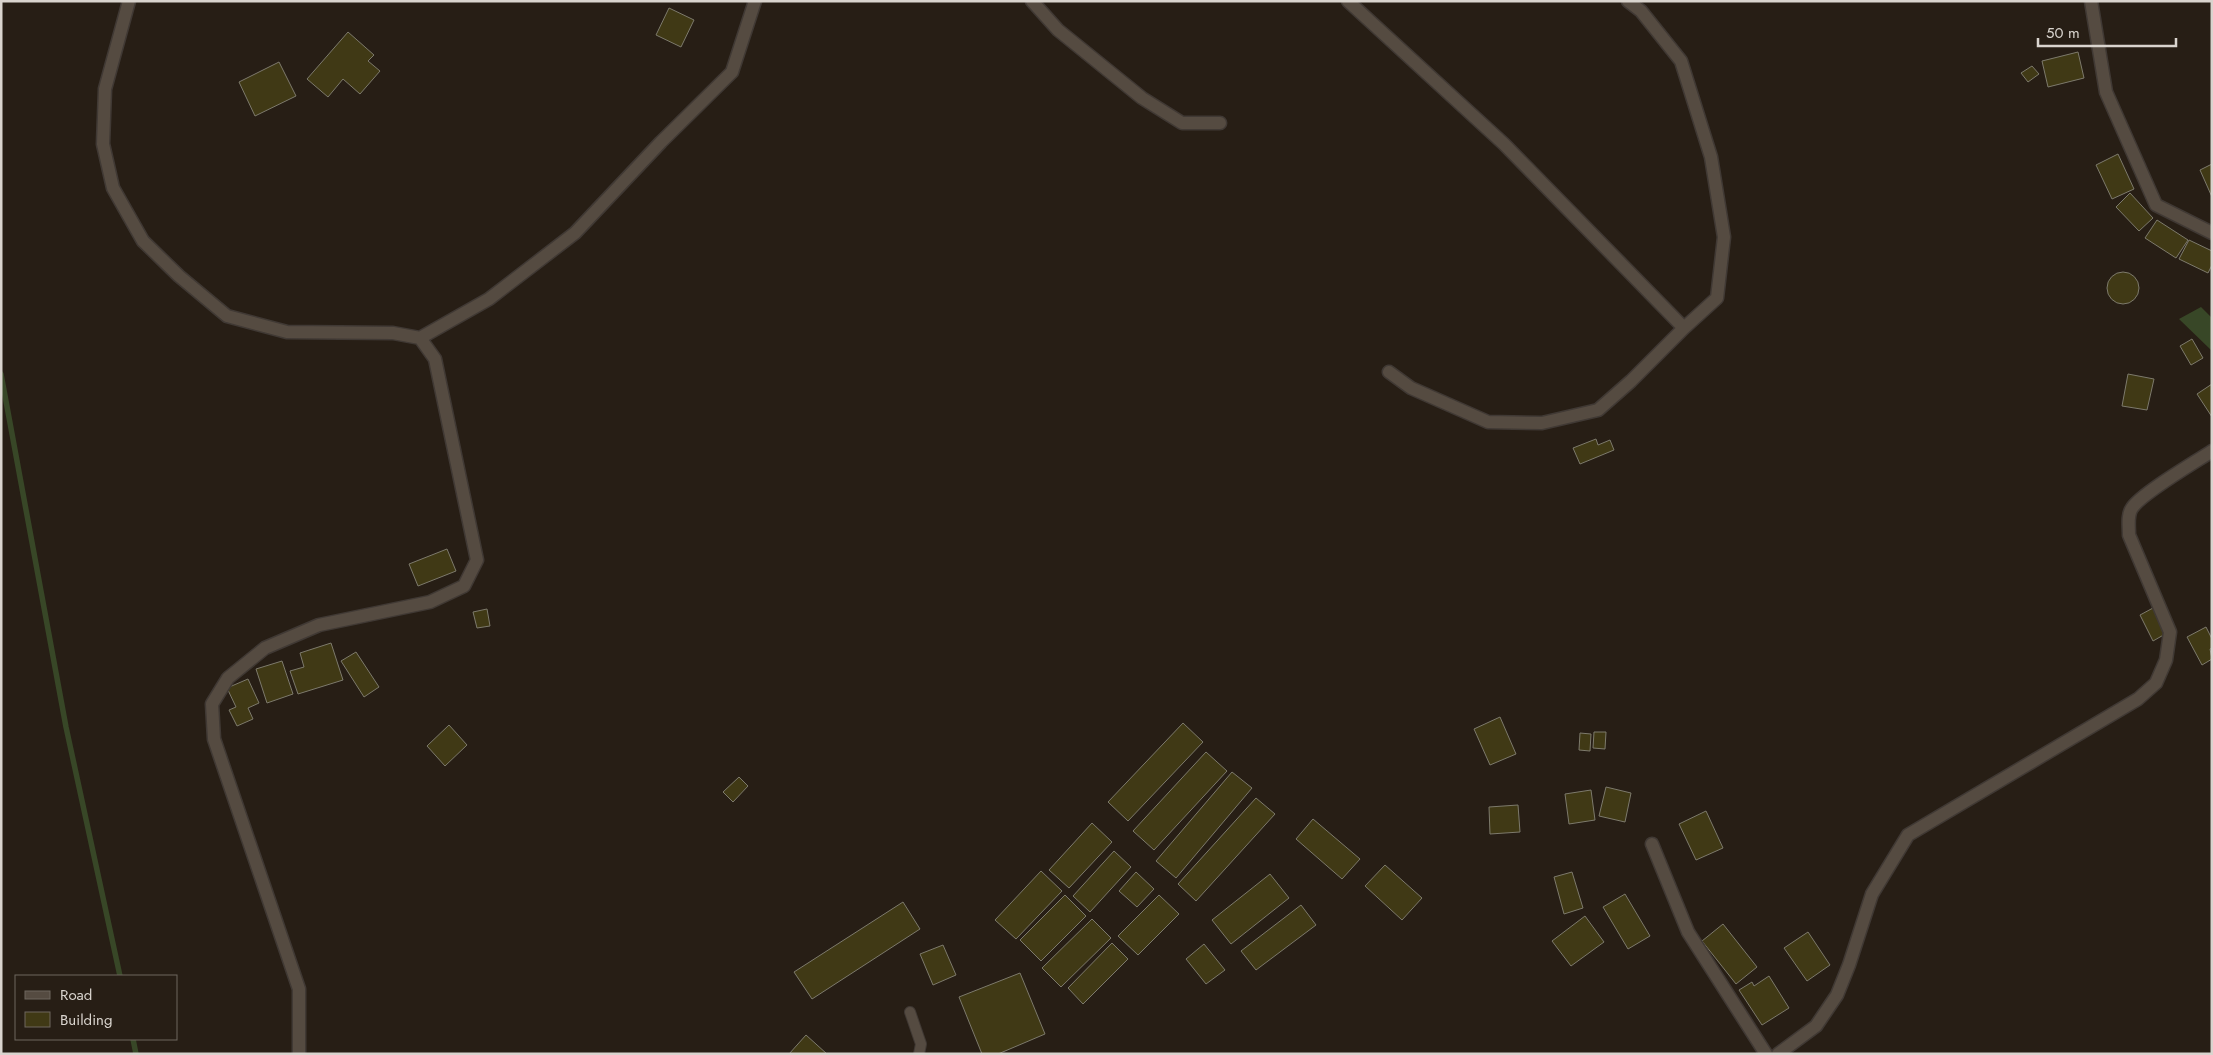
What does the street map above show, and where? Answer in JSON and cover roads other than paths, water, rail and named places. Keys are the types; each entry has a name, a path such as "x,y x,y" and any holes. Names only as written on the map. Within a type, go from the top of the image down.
{"street":[{"path":"129,1 105,90 103,144 114,188 144,241 180,276 227,316 287,332 393,334 420,338 490,300 575,233 661,142 732,72 756,1"},
{"path":"1032,1 1058,30 1142,98 1182,123 1220,123"},
{"path":"1348,1 1504,144 1684,328"},
{"path":"1389,372 1411,388 1488,422 1542,423 1598,410 1717,298 1724,237 1711,158 1681,61 1641,11 1628,1"},
{"path":"2091,1 2106,92 2156,205 2212,233"},
{"path":"299,1054 299,989 214,738 212,704 228,678 265,648 319,625 430,602 464,586 477,560 435,359 420,338"},
{"path":"1778,1054 1816,1026 1837,995 1872,894 1908,835 2138,699 2156,683 2166,660 2170,632 2129,535 2128,518 2131,508 2142,498 2212,451"},
{"path":"1652,844 1688,932 1766,1054"}],"lane":[{"path":"910,1012 921,1044 919,1054"}],"waterway":[{"path":"1,374 66,727 120,975"},
{"path":"133,1040 136,1054"}]}
